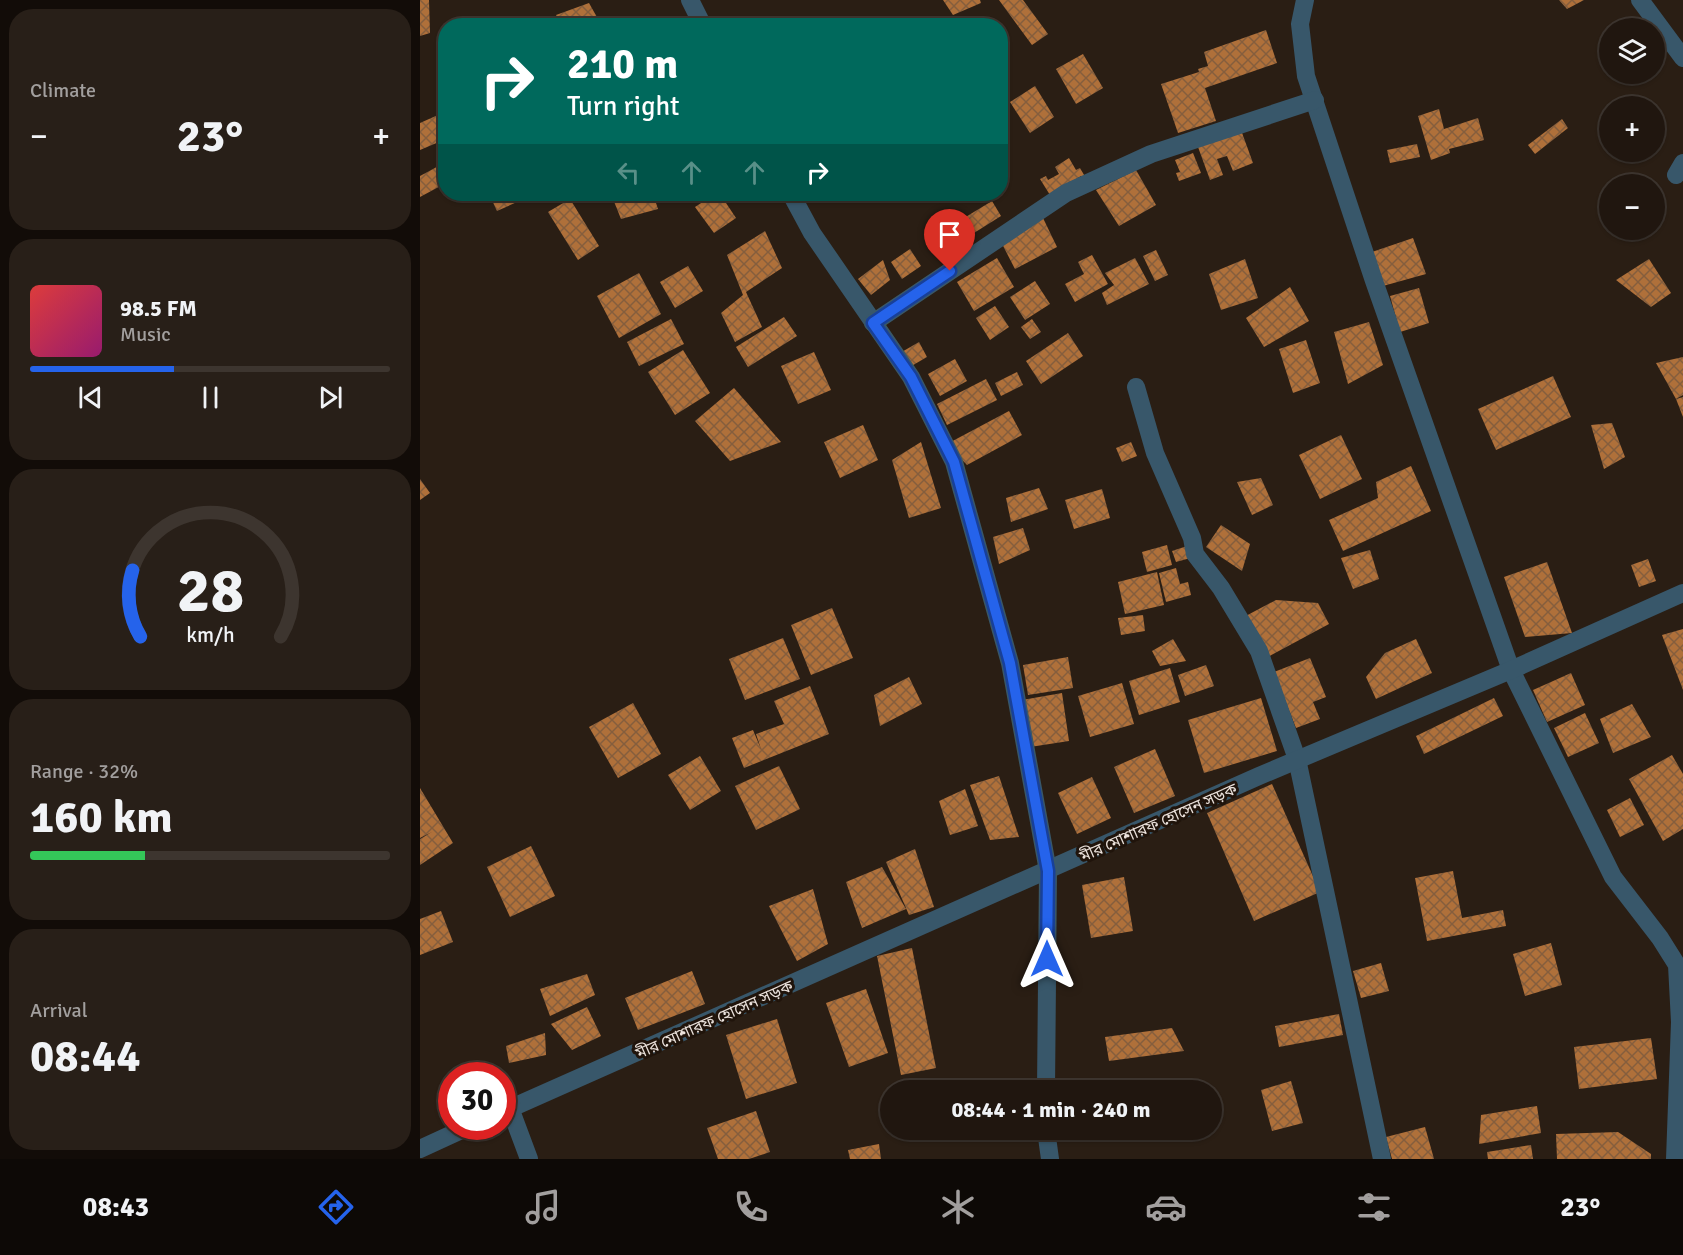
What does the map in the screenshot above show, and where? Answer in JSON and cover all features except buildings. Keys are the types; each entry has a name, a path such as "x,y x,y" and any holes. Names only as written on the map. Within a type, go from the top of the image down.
{"street":[{"path":"690,0 700,18"},
{"path":"1305,0 1300,24 1306,76 1374,281 1511,670 1613,877 1660,938 1677,965 1680,1022 1675,1159"},
{"path":"1640,0 1683,58"},
{"path":"873,323 1066,193 1151,154 1315,100"},
{"path":"795,201 812,233 911,377 954,462 1010,663 1048,871 1046,1080"},
{"path":"1136,387 1155,453 1192,538 1196,554 1221,588 1259,651 1297,759 1382,1159"},
{"name":"মীর মোশারফ হোসেন সড়ক","path":"516,1106 1297,759 1511,670 1683,593"},
{"path":"516,1131 529,1159"},
{"path":"420,1149 440,1140"},
{"path":"1047,1140 1050,1159"}],"route":[{"path":"950,271 873,323 911,377 954,462 1010,663 1048,871 1047,959"}]}
